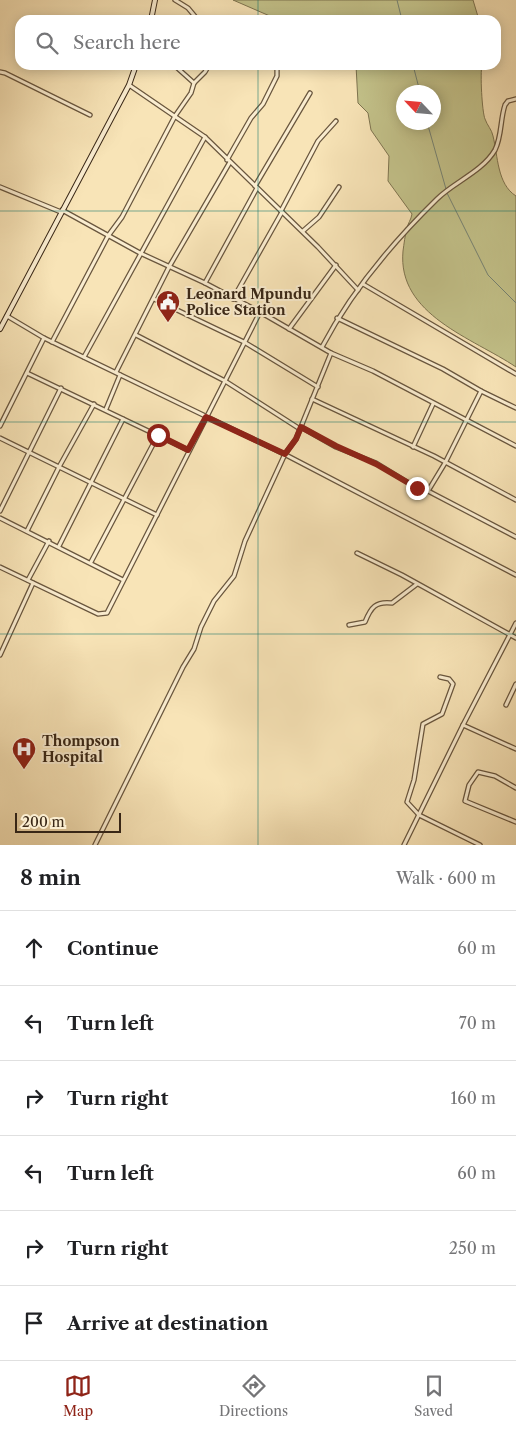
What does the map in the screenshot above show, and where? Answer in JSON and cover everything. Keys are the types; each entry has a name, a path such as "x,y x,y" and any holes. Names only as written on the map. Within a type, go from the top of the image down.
{"street":[{"path":"152,15 155,0"},
{"path":"175,0 188,8 194,15"},
{"path":"0,329 129,85 134,70"},
{"path":"180,70 194,83"},
{"path":"52,342 108,236 122,217 175,116 191,93 194,83 206,70"},
{"path":"116,372 169,267 251,118 263,104 277,76 277,70"},
{"path":"0,72 5,72 90,115"},
{"path":"129,85 205,137 336,265 358,290"},
{"path":"204,283 310,93"},
{"path":"322,347 337,318 405,232 444,192 490,156 499,141 505,105 508,101 516,99"},
{"path":"234,299 318,141 336,121"},
{"path":"84,357 205,137"},
{"path":"0,187 61,211 140,254 204,283 260,312 331,353 373,370 433,404 516,446"},
{"path":"302,232 319,218 339,187"},
{"path":"289,329 336,265"},
{"path":"363,284 516,374"},
{"path":"154,299 244,342 318,387"},
{"path":"0,567 103,615 107,613 188,450 260,312"},
{"path":"6,316 52,342 285,454 516,575"},
{"path":"337,318 443,369 480,391 516,408"},
{"path":"136,335 224,381 300,428 369,460 417,488 428,491 516,538"},
{"path":"0,426 44,338"},
{"path":"95,845 183,667 194,649 201,627 214,601 234,576 245,541 285,454 300,428 331,353"},
{"path":"28,373 188,450"},
{"path":"106,410 120,374"},
{"path":"0,511 61,388"},
{"path":"428,491 445,463 480,391"},
{"path":"312,398 516,500"},
{"path":"27,532 59,466 94,404"},
{"path":"413,447 433,404"},
{"path":"59,546 123,419"},
{"path":"91,562 158,435"},
{"path":"0,438 124,497 157,515"},
{"path":"0,518 91,562 123,580"},
{"path":"28,580 48,541"},
{"path":"358,553 516,638"},
{"path":"0,655 33,583"},
{"path":"349,625 366,622 375,604 382,602 392,603 418,584"},
{"path":"404,845 462,725 516,623"},
{"path":"440,677 449,679 452,684 451,692 442,714 423,724 414,780 407,799 409,806 419,815 480,845"},
{"path":"506,705 516,684"},
{"path":"462,725 516,749"},
{"path":"516,788 495,776 478,772 469,784 465,801 516,822"}],"shaded area":[{"path":"233,0 473,0 478,15 268,15"},
{"path":"356,70 481,70 484,115 492,134 499,169 505,184 516,196 516,367 441,322 425,308 412,292 404,273 403,251 406,231 412,214 388,181 389,156 371,130 368,113 358,103"}],"waterway":[{"path":"397,0 401,15"},
{"path":"414,70 418,85"},
{"path":"429,130 446,189"},
{"path":"447,193 488,275 516,303"}],"place":[{"name":"Leonard Mpundu Police Station","path":"168,323"},
{"name":"Thompson Hospital","path":"24,770"}],"route":[{"path":"158,435 188,450 206,417 285,454 296,439 301,427 341,449 361,456 417,488"}]}
